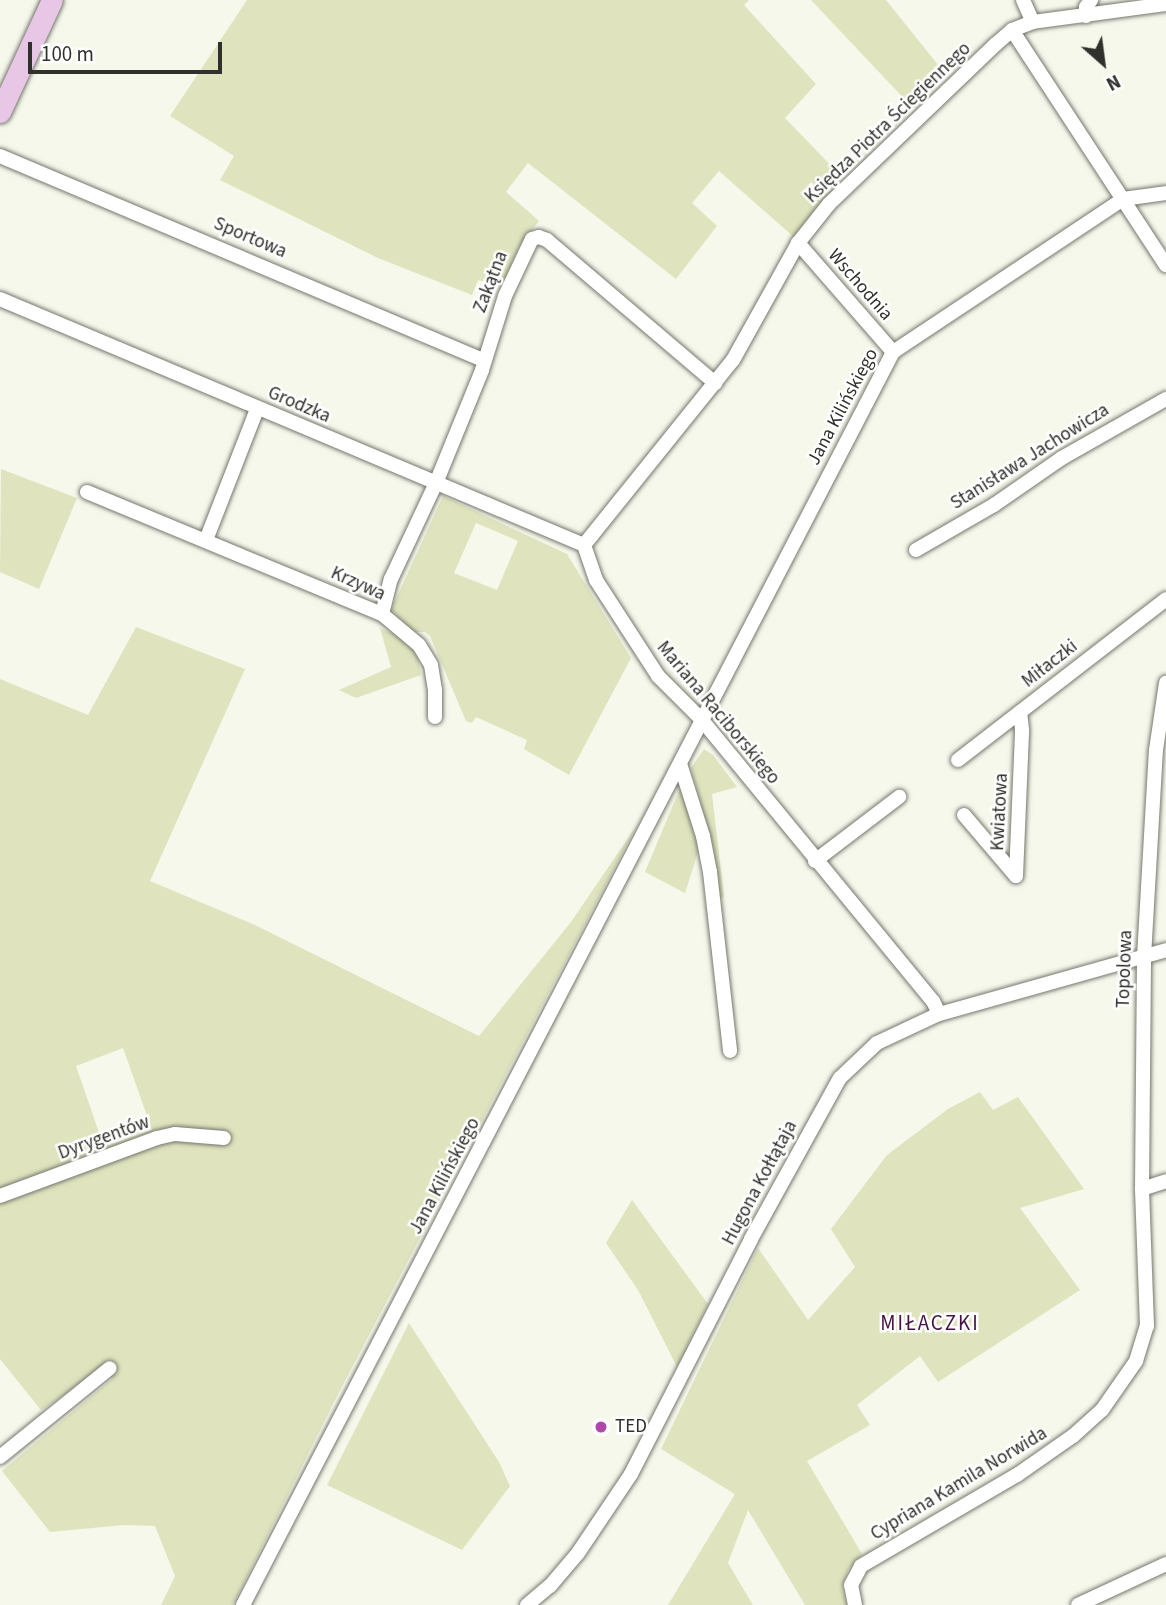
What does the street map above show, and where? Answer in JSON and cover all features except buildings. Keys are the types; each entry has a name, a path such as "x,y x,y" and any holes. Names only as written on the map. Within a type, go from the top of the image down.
{"main road":[{"path":"0,111 52,0"}],"street":[{"path":"1023,0 1033,22"},
{"path":"1086,16 1086,7 1091,0"},
{"name":"Księdza Piotra Ściegiennego","path":"584,545 733,360 798,243 829,204 1012,30 1033,22 1166,4"},
{"path":"1012,30 1166,265"},
{"name":"Sportowa","path":"0,156 483,360"},
{"name":"Jana Kilińskiego","path":"243,1605 893,352 1123,199 1166,192"},
{"name":"Zakątna","path":"382,614 391,579 436,483 526,247 532,239 539,237 715,383"},
{"name":"Wschodnia","path":"798,243 893,352"},
{"name":"Grodzka","path":"0,299 584,545"},
{"name":"Stanisława Jachowicza","path":"915,550 994,505 1062,458 1166,400"},
{"path":"206,540 257,409"},
{"name":"Krzywa","path":"87,492 382,614 419,645 431,665 435,690 435,718"},
{"name":"Mariana Raciborskiego","path":"584,545 596,580 658,676 701,719 815,861 933,1001 939,1014"},
{"name":"Miłaczki","path":"958,760 1166,599"},
{"name":"Topolowa","path":"1142,1189 1144,957 1166,683"},
{"name":"Kwiatowa","path":"964,815 1016,876 1023,730 1020,712"},
{"path":"680,764 710,872 730,1051"},
{"path":"815,861 899,797"},
{"name":"Hugona Kołłątaja","path":"527,1605 550,1586 578,1553 631,1474 751,1239 840,1078 877,1043 939,1014 1166,950"},
{"name":"Dyrygentów","path":"0,1196 157,1138 176,1134 223,1138"},
{"path":"1142,1189 1166,1181"},
{"name":"Cypriana Kamila Norwida","path":"855,1605 850,1585 861,1566 1017,1475 1073,1436 1109,1400 1136,1361 1147,1326 1142,1189"},
{"path":"0,1457 110,1368"},
{"path":"1078,1605 1166,1564"}],"green space":[{"path":"247,0 749,0 744,5 816,84 785,118 842,177 795,238 719,171 692,203 717,226 676,279 528,163 506,192 539,221 519,246 502,287 478,280 472,295 378,258 220,180 234,156 170,116"},
{"path":"811,0 886,0 947,76 912,107"},
{"path":"1,469 77,498 39,589 0,572"},
{"path":"443,496 567,554 631,658 569,775 524,749 527,740 476,717 472,723 466,721 430,636 425,632 414,632 391,610","holes":["476,523 518,541 497,590 454,573"]},
{"path":"136,627 245,669 150,881 255,925 479,1036 571,922 637,825 338,1394 233,1605 161,1605 175,1576 155,1526 124,1525 50,1532 2,1471 112,1379 106,1367 41,1410 0,1359 0,679 88,715","holes":["123,1048 152,1130 104,1147 76,1066"]},
{"path":"380,628 403,638 417,653 421,675 356,698 339,690 391,667"},
{"path":"704,749 713,755 737,787 712,794 724,897 718,898 712,845 691,768"},
{"path":"681,786 699,849 685,893 645,872"},
{"path":"980,1092 993,1110 1018,1097 1084,1189 1020,1208 1080,1290 938,1382 920,1356 857,1405 870,1425 807,1461 862,1554 848,1570 842,1588 847,1605 805,1605 748,1510 728,1563 753,1605 668,1605 735,1494 661,1449 758,1248 808,1320 855,1267 831,1229 887,1155 948,1109"},
{"path":"632,1200 708,1304 677,1367 638,1290 606,1243"},
{"path":"409,1323 499,1462 510,1486 462,1550 327,1485"}],"place":[{"name":"TED","path":"601,1427"}],"district":[{"name":"MIŁACZKI","path":"930,1323"}]}
